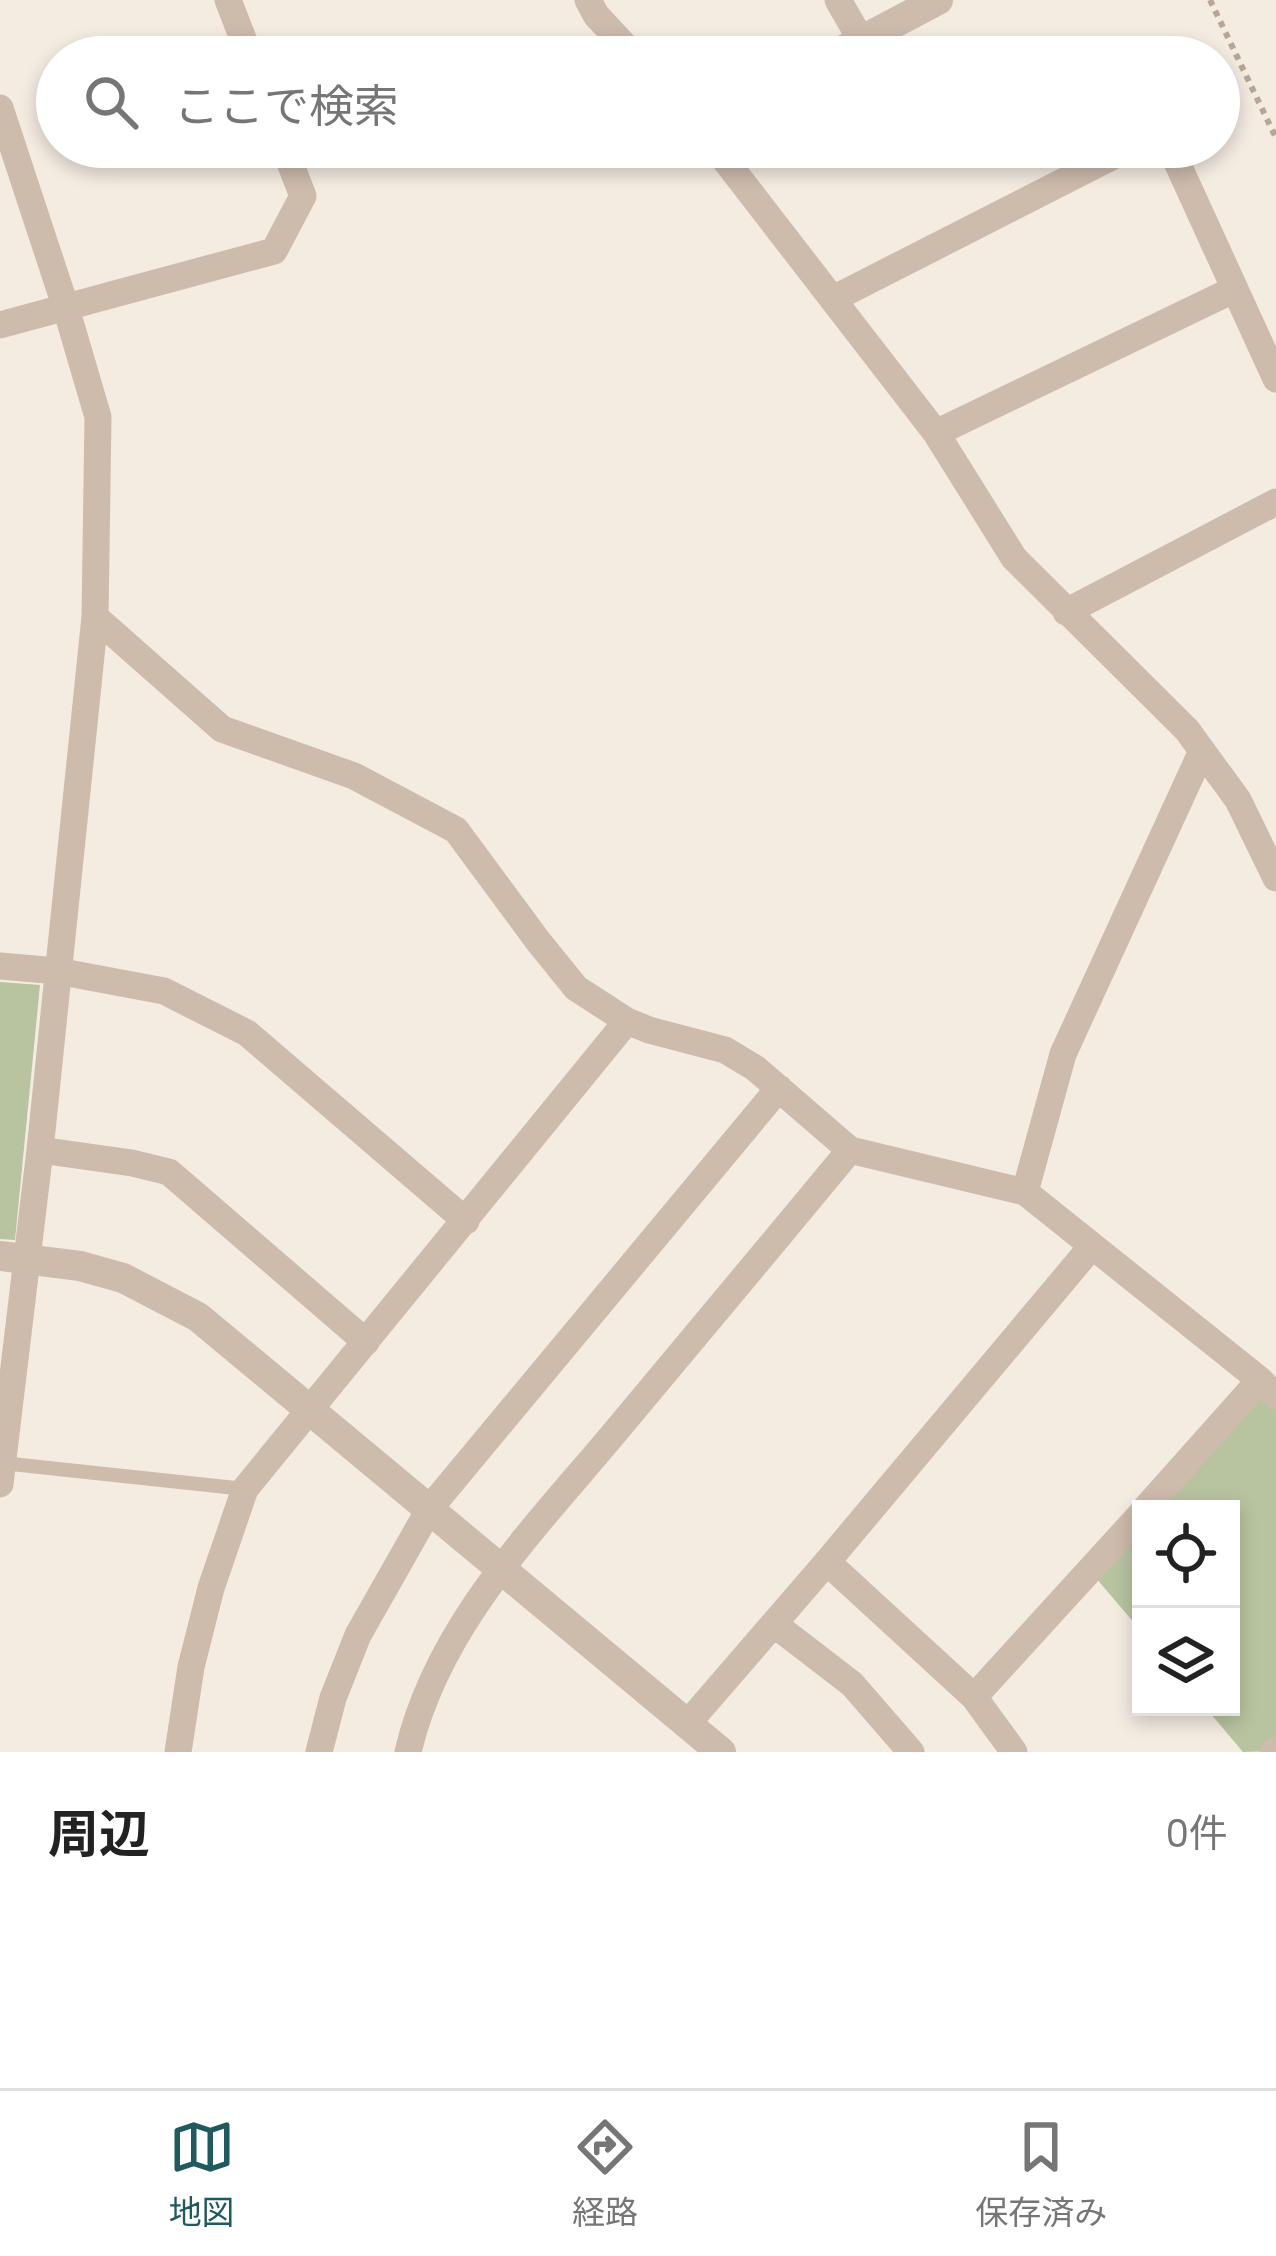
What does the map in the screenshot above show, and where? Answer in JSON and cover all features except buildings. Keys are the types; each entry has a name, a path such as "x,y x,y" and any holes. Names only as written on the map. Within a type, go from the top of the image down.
{"street":[{"path":"228,0 242,36"},
{"path":"589,0 616,36"},
{"path":"838,0 859,36"},
{"path":"869,36 938,0"},
{"path":"0,108 98,417 95,617 40,1150 13,1258 1,1473"},
{"path":"0,325 274,251 303,196 292,168"},
{"path":"731,168 936,433 1014,558 1187,730 1270,848 1276,878"},
{"path":"833,299 1090,168"},
{"path":"1180,168 1276,379"},
{"path":"936,433 1235,289"},
{"path":"1066,612 1276,502"},
{"path":"95,617 222,729 353,776 456,830 576,988 627,1021 725,1050 755,1068 850,1150 1024,1192 1268,1388 1155,1500"},
{"path":"1024,1192 1063,1054 1202,751"},
{"path":"0,966 57,971 164,991 247,1033 466,1221"},
{"path":"178,1752 211,1588 245,1490 627,1021"},
{"path":"319,1752 333,1698 358,1635 430,1508 779,1088"},
{"path":"40,1150 169,1172 366,1342"},
{"path":"408,1752 448,1647 502,1568 850,1150"},
{"path":"688,1723 1091,1246"},
{"path":"13,1258 80,1266 123,1278 198,1317 721,1752"},
{"path":"974,1697 1132,1524"},
{"path":"827,1562 974,1697 1014,1752"},
{"path":"774,1624 852,1684 911,1752"}],"lane":[{"path":"1,1473 245,1490"}],"path":[{"path":"1210,0 1227,36"},
{"path":"1240,63 1276,138"}],"green space":[{"path":"0,982 40,985 15,1240 0,1239"},
{"path":"1260,1380 1276,1396 1276,1751 1243,1752 1213,1716 1240,1716 1240,1500 1154,1500"},
{"path":"1132,1524 1132,1620 1090,1571"}]}
